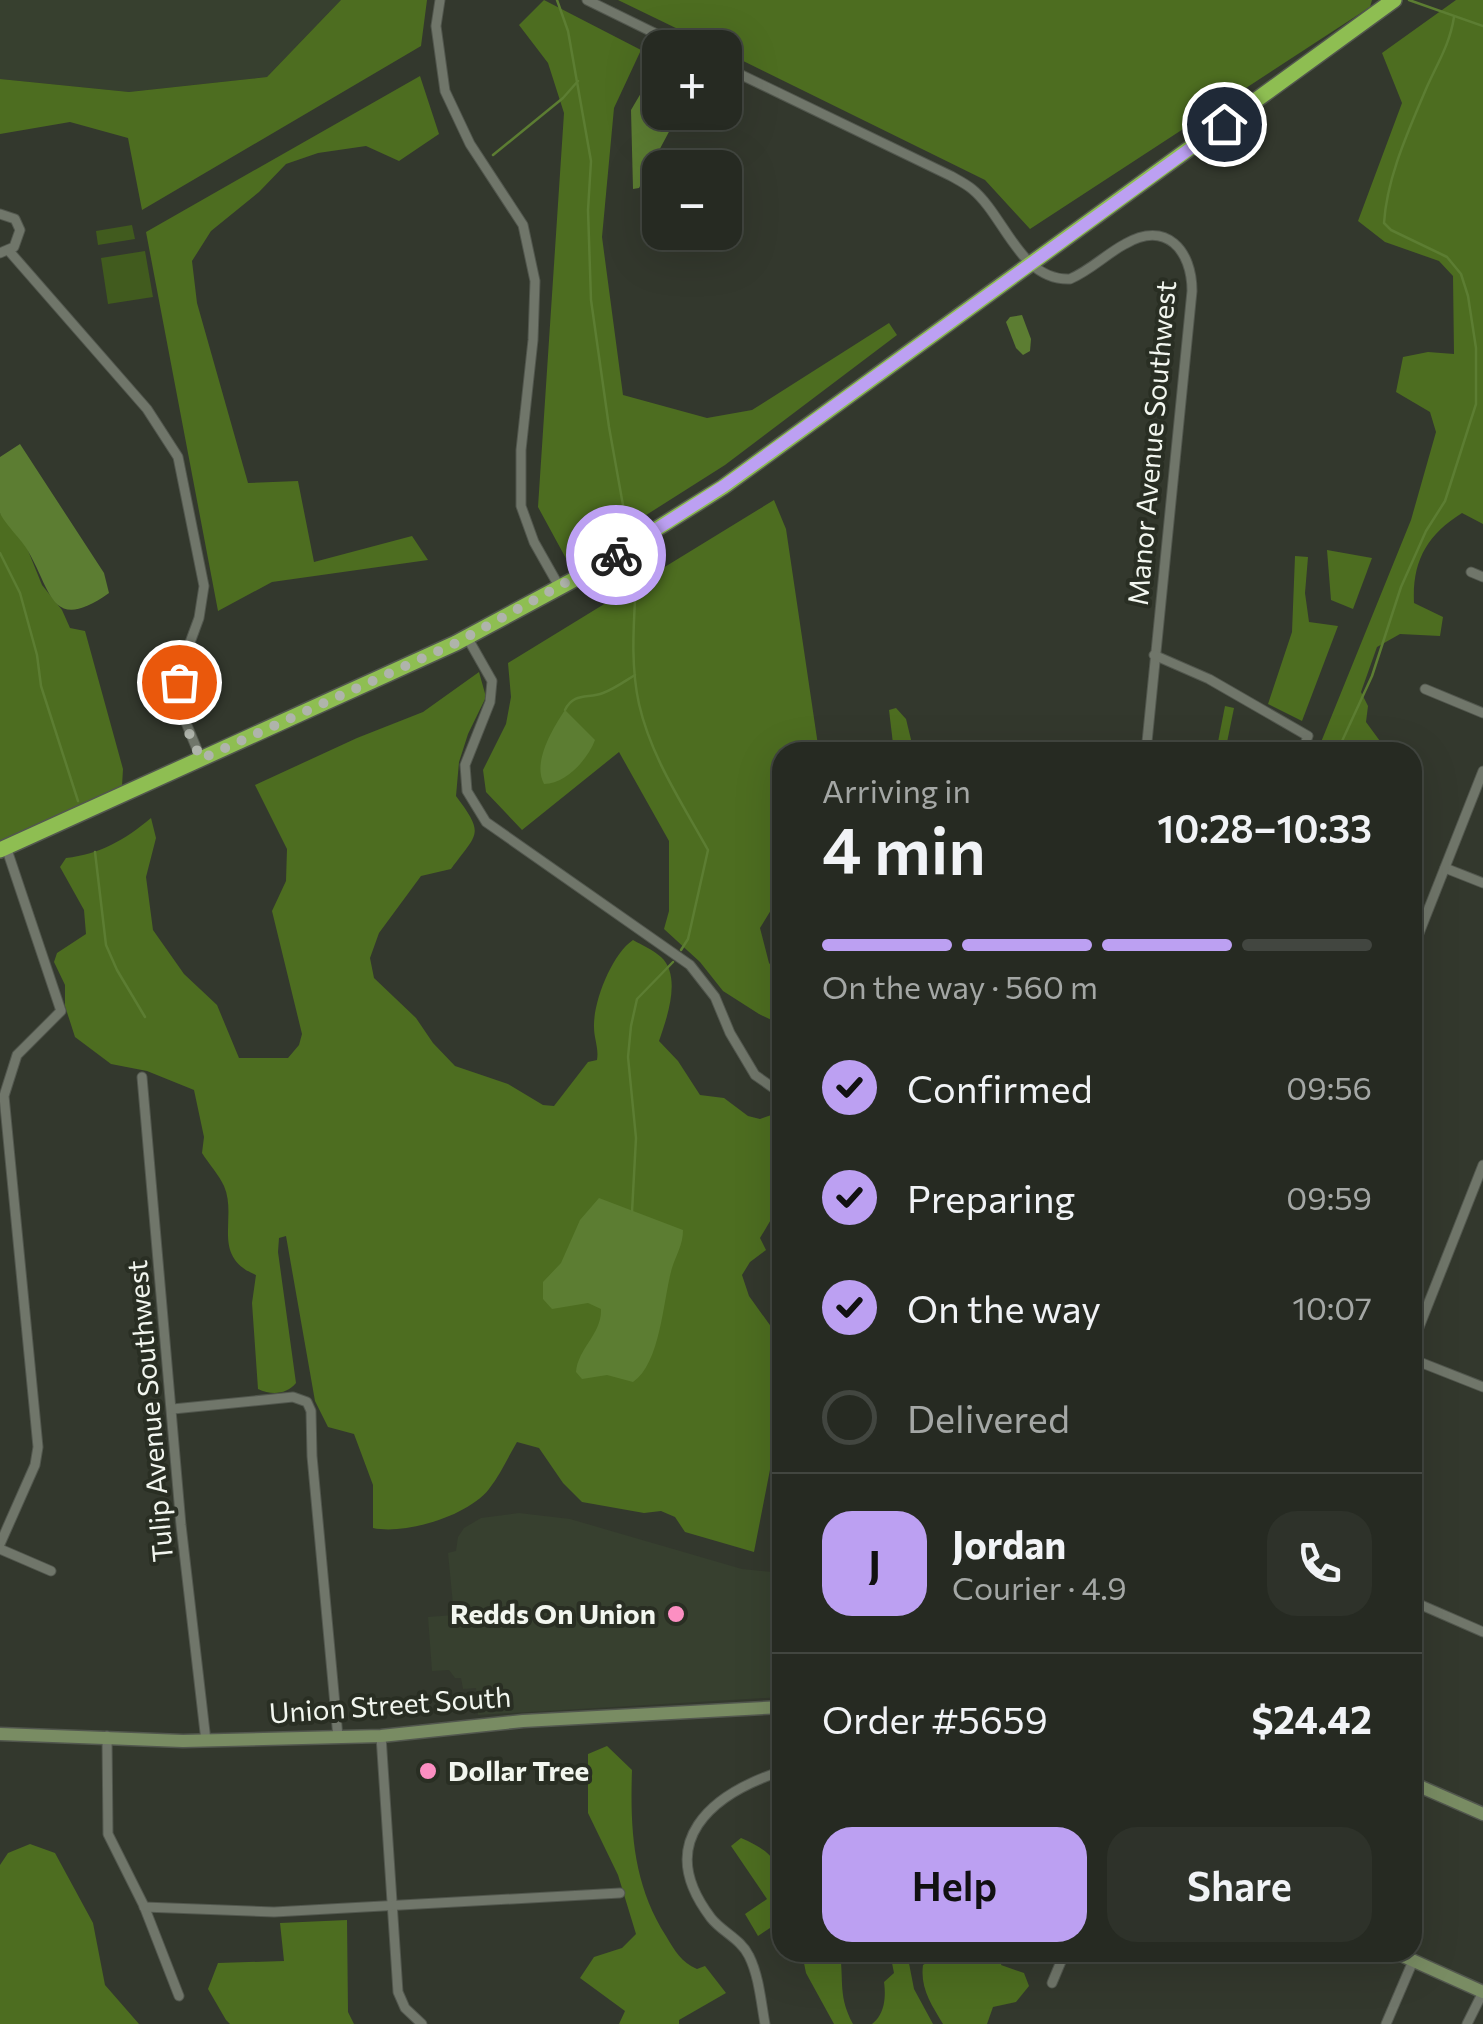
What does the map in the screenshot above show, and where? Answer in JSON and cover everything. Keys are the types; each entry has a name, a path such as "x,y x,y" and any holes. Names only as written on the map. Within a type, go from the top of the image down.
{"highway":[{"path":"3,849 468,638 560,588 724,486 1394,0"}],"main road":[{"name":"Union Street South","path":"0,1734 206,1740 381,1736 523,1721 772,1708"},
{"path":"1422,1787 1483,1814"},
{"path":"1416,1962 1483,1992"}],"street":[{"path":"440,0 436,26 444,90 470,144 523,225 535,281 521,450 521,506 534,542 560,588"},
{"path":"587,0 648,30"},
{"path":"742,75 974,190 1030,264"},
{"path":"18,205 5,215 18,224 20,236 4,252 147,409 178,457 204,586 199,618 181,667 179,706 201,759"},
{"name":"Manor Avenue Southwest","path":"1030,264 1050,276 1070,279 1126,243 1143,238 1168,240 1188,258 1192,290 1147,742"},
{"path":"1471,572 1483,577"},
{"path":"468,638 492,682 490,702 465,765 467,791 486,822 690,965 715,996 730,1033 755,1075 772,1087"},
{"path":"1154,655 1209,678 1308,736 1306,742"},
{"path":"1425,689 1483,713"},
{"path":"1422,926 1483,771"},
{"path":"3,849 61,1011 16,1055 5,1083 4,1124 38,1447 21,1502 0,1546 50,1571"},
{"path":"1445,868 1483,883"},
{"name":"Tulip Avenue Southwest","path":"142,1076 182,1524 206,1740"},
{"path":"1422,1319 1483,1165"},
{"path":"1422,1363 1483,1387"},
{"path":"174,1408 293,1397 307,1402 311,1410 338,1737"},
{"path":"1422,1605 1483,1632"},
{"path":"107,1736 108,1834 144,1907 179,1996"},
{"path":"381,1736 398,1992 405,2008 422,2024"},
{"path":"765,2024 751,1958 708,1914 694,1889 688,1858 698,1823 715,1803 742,1786 772,1775"},
{"path":"144,1907 274,1912 620,1893"},
{"path":"1052,1983 1061,1962"},
{"path":"1386,2024 1414,1962"},
{"path":"1466,2024 1483,1992"}],"shaded area":[{"path":"0,0 341,0 267,77 129,92 0,79"},
{"path":"341,0 427,0 421,46 142,210 128,138 70,122 0,134 0,79 129,92 267,77"},
{"path":"544,0 641,50 614,108 602,237 623,395 707,418 752,410 889,323 897,335 725,465 569,564 538,507 564,113 548,63 519,25"},
{"path":"618,0 1372,0 1370,7 1030,229 985,180 742,60 742,30 680,30"},
{"path":"1456,0 1483,0 1483,524 1462,513 1439,530 1419,562 1414,603 1443,617 1440,636 1400,634 1377,647 1361,692 1368,706 1366,722 1381,742 1321,742 1411,520 1436,432 1430,412 1396,392 1403,357 1428,352 1454,354 1453,276 1439,261 1385,242 1358,221 1402,103 1382,53"},
{"path":"420,76 439,134 399,161 366,146 318,153 286,164 211,231 192,261 197,303 248,483 298,481 314,562 412,536 428,560 272,582 218,611 146,232"},
{"path":"642,91 642,130 670,130 659,150 642,150 642,182 633,189 631,110"},
{"path":"132,225 135,239 98,245 96,231"},
{"path":"145,251 153,297 108,304 101,258"},
{"path":"1022,315 1031,339 1030,351 1023,355 1016,348 1006,322"},
{"path":"20,444 104,573 109,593 90,605 75,610 56,603 28,551 0,513 0,457"},
{"path":"774,500 786,529 818,742 772,742 772,908 760,928 772,966 772,1020 723,991 700,962 664,929 669,911 669,841 619,752 522,830 486,792 483,770 506,724 511,697 508,663"},
{"path":"0,513 27,548 42,585 62,610 70,628 85,631 123,769 122,786 0,841"},
{"path":"1327,550 1372,558 1353,609 1331,600"},
{"path":"1295,556 1308,557 1305,593 1309,622 1338,626 1302,721 1268,704 1292,632"},
{"path":"479,672 486,697 459,762 456,796 471,819 474,833 451,869 421,876 379,933 370,958 374,978 416,1018 455,1066 508,1084 543,1105 554,1106 588,1062 597,1060 594,1027 600,992 611,967 633,940 658,954 667,965 671,997 659,1041 678,1061 700,1095 724,1098 748,1116 760,1119 772,1115 772,1218 760,1238 766,1250 750,1262 742,1275 749,1296 772,1328 772,1459 754,1552 685,1532 675,1517 661,1511 644,1513 582,1502 563,1483 539,1448 517,1442 489,1489 467,1507 418,1526 373,1528 373,1485 354,1434 328,1427 315,1401 286,1236 279,1238 278,1252 296,1383 288,1390 273,1393 258,1389 252,1303 256,1275 242,1267 229,1247 228,1198 202,1153 204,1137 194,1090 147,1071 111,1064 75,1037 65,1006 65,985 54,962 57,953 86,934 84,910 60,867 66,858 111,845 151,818 156,838 146,877 153,930 184,974 217,1005 239,1058 288,1058 302,1034 272,911 286,881 287,849 255,785 423,712"},
{"path":"1225,706 1234,708 1227,742 1218,742"},
{"path":"896,708 906,719 912,742 893,742 889,710"},
{"path":"565,710 595,740 575,769 560,780 544,784 542,756"},
{"path":"599,1198 683,1230 655,1346 650,1361 633,1382 607,1375 582,1379 576,1372 578,1363 598,1326 601,1309 588,1303 552,1309 543,1299 543,1282 561,1263 580,1220"},
{"path":"519,1513 570,1519 742,1569 772,1572 772,1698 478,1715 476,1688 463,1689 461,1678 455,1678 449,1670 432,1671 428,1617 454,1615 448,1553 456,1551 464,1528 481,1518"},
{"path":"607,1746 632,1770 636,1856 655,1916 679,1956 697,1969 705,1966 726,1993 679,2020 679,2024 619,2024 625,2011 580,1978 594,1957 622,1948 636,1934 618,1875 588,1813 588,1754"},
{"path":"741,1838 772,1859 772,1928 758,1936 745,1914 767,1899 731,1846"},
{"path":"30,1844 55,1853 93,1923 105,1985 139,2024 0,2024 0,1865 8,1853"},
{"path":"347,1920 348,2012 354,2024 230,2024 226,2020 208,1989 218,1963 284,1961 280,1923"},
{"path":"804,1962 841,1962 843,1997 853,2024 834,2024"},
{"path":"892,1962 909,1962 914,1989 933,2024 872,2024 884,2005 884,1982 894,1973"},
{"path":"1002,1962 1001,1965 1024,1973 1029,1986 1016,2002 993,2007 987,2024 943,2024 927,1996 923,1965"}],"waterway":[{"path":"557,0 568,31 591,161 591,300 628,533"},
{"path":"1409,0 1483,26"},
{"path":"1342,742 1372,676 1401,587 1426,531 1445,501 1476,404 1476,348 1461,274 1447,257 1384,223 1399,155 1454,17"},
{"path":"493,155 578,81"},
{"path":"0,553 20,593 41,686 78,801"},
{"path":"636,581 634,658 644,724 659,761 708,850 688,939 681,950"},
{"path":"565,710 577,698 603,693 635,675"},
{"path":"95,852 106,945 145,1017"},
{"path":"632,1212 636,1138 628,1057 631,1026 637,999 673,962"}],"way so far":[{"path":"179,682 181,716 201,759 402,670 526,607 616,555"}],"place":[{"name":"Redds On Union","path":"676,1614"},
{"name":"Dollar Tree","path":"428,1771"}],"route":[{"path":"616,555 724,486 1224,124"}]}
